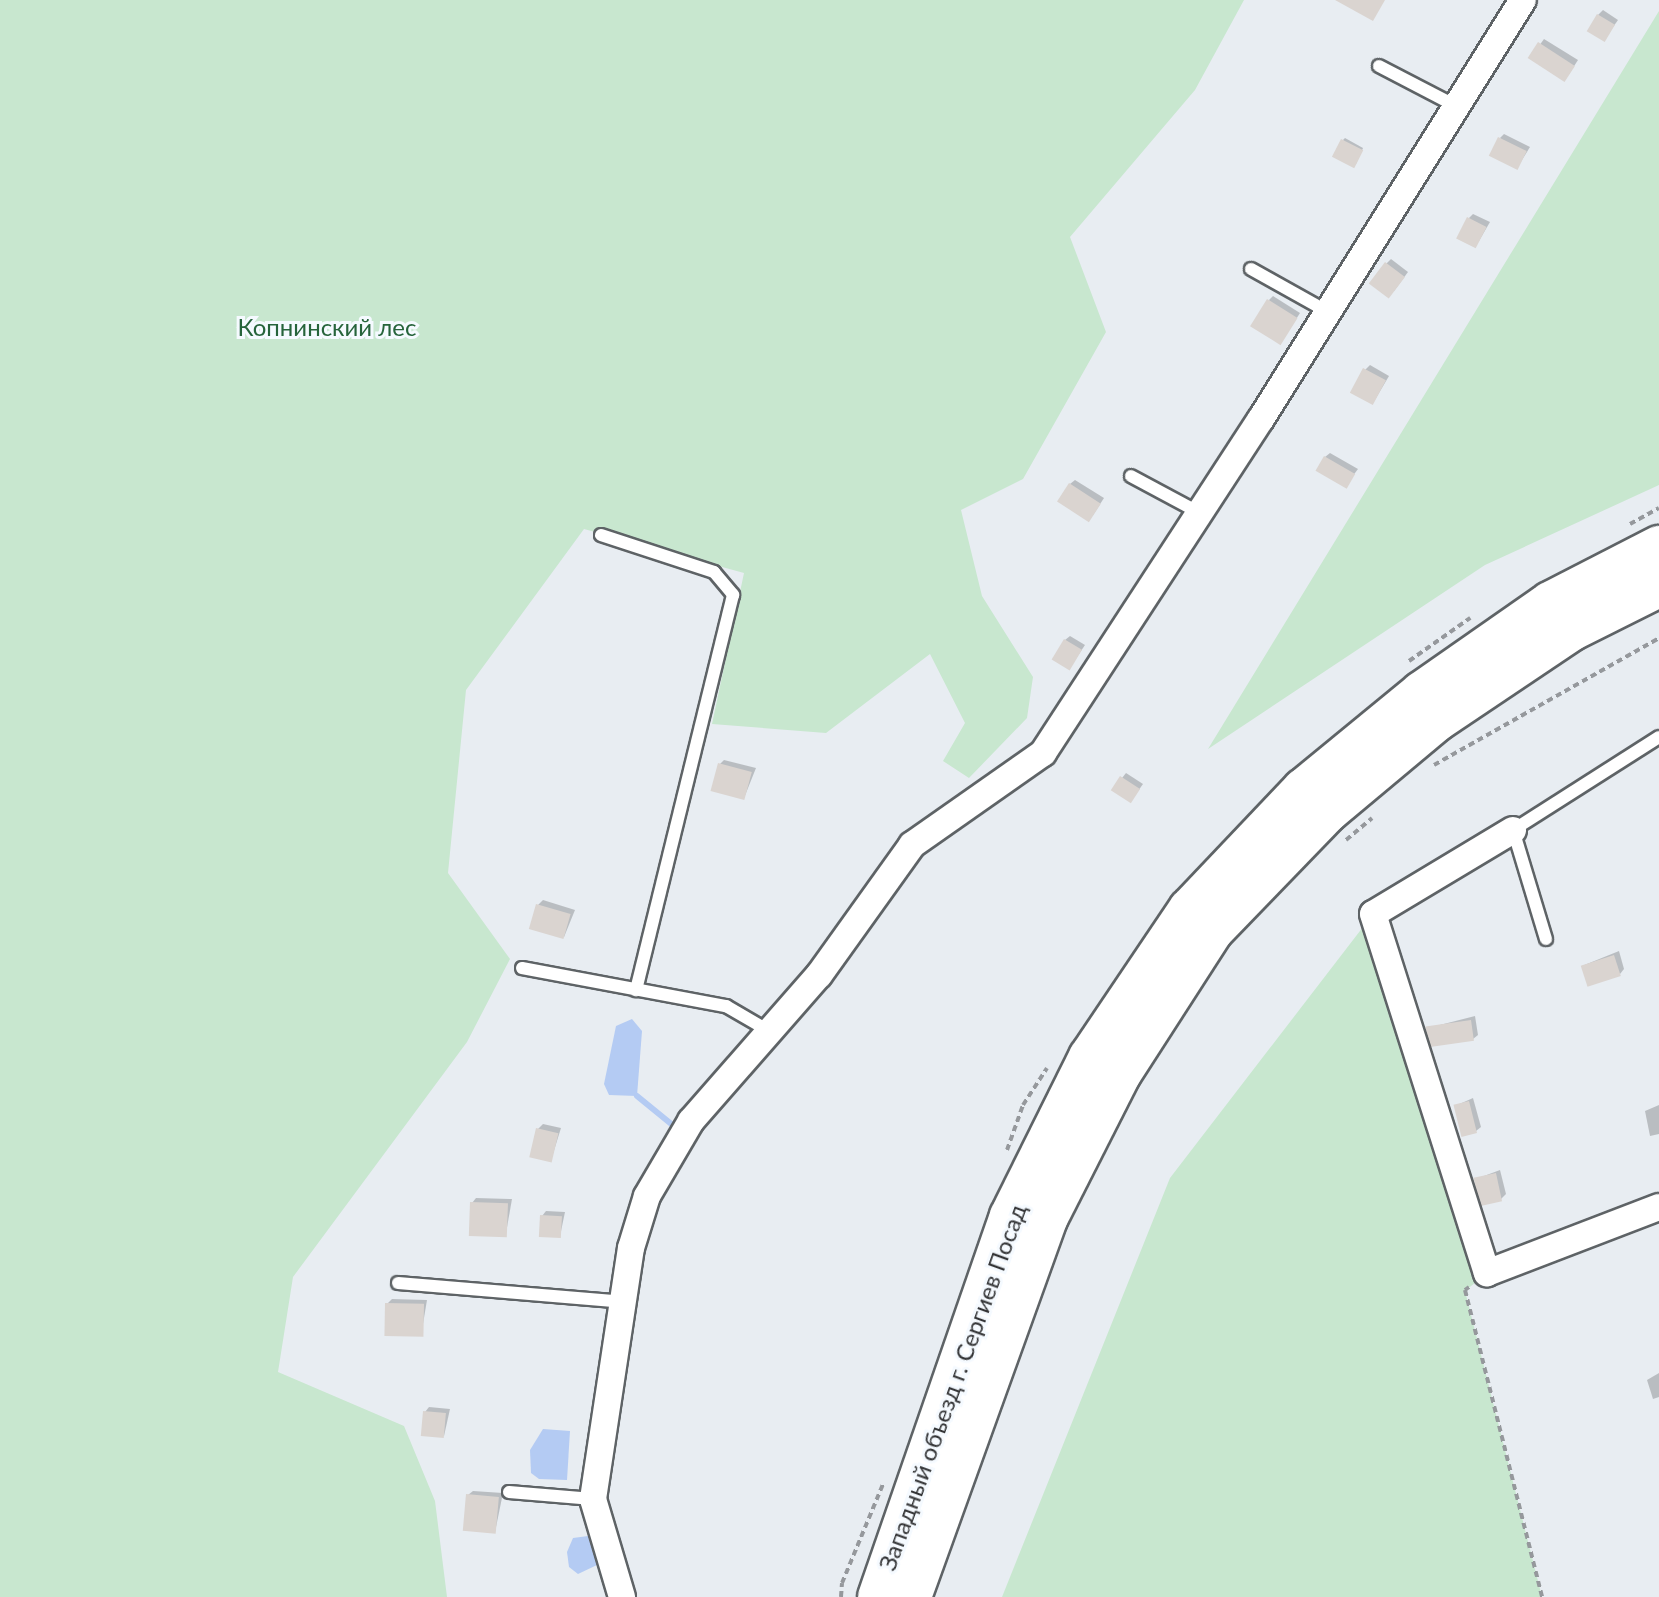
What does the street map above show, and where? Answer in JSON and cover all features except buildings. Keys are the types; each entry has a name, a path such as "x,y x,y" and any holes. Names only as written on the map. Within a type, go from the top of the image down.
{"main road":[{"name":"Западный объезд г. Сергиев Посад","path":"878,1597 1010,1216 1089,1057 1189,909 1303,789 1421,692 1550,602 1659,546"},
{"name":"Западный объезд г. Сергиев Посад","path":"911,1597 1047,1219 1120,1075 1212,932 1328,812 1437,721 1571,631 1659,587"}],"street":[{"path":"622,1597 593,1499 631,1248 647,1196 691,1121 819,975 912,845 1043,753 1200,513 1523,0"},
{"path":"1513,830 1373,914 1487,1273 1659,1207"}],"lane":[{"path":"1379,66 1456,106"},
{"path":"1251,269 1328,312"},
{"path":"1131,476 1200,513"},
{"path":"601,535 714,572 733,595 636,990"},
{"path":"1546,939 1513,830 1659,737"},
{"path":"522,968 726,1006 769,1031"},
{"path":"398,1283 622,1302"},
{"path":"509,1492 593,1499"}],"path":[{"path":"1431,767 1659,638"},
{"path":"1340,846 1374,816"},
{"path":"1487,1273 1465,1290 1542,1597"}],"green space":[{"name":"Копнинский лес","path":"0,0 1244,0 1195,90 1070,237 1106,332 1023,479 961,510 982,596 1033,677 1027,718 969,778 943,761 965,723 930,654 826,733 712,724 744,573 584,529 466,690 448,873 510,959 467,1042 293,1277 278,1372 404,1426 435,1501 447,1597 0,1597"},
{"path":"1659,11 1659,485 1485,565 1208,749"},
{"path":"1373,914 1487,1273 1465,1291 1542,1597 1002,1597 1170,1178"}],"water":[{"path":"632,1019 642,1031 637,1096 609,1095 604,1084 616,1026"},
{"path":"543,1429 570,1431 567,1480 539,1479 531,1473 530,1450"},
{"path":"588,1536 597,1565 578,1574 569,1567 567,1552 573,1538"}],"waterway":[{"path":"637,1096 675,1127"}]}
